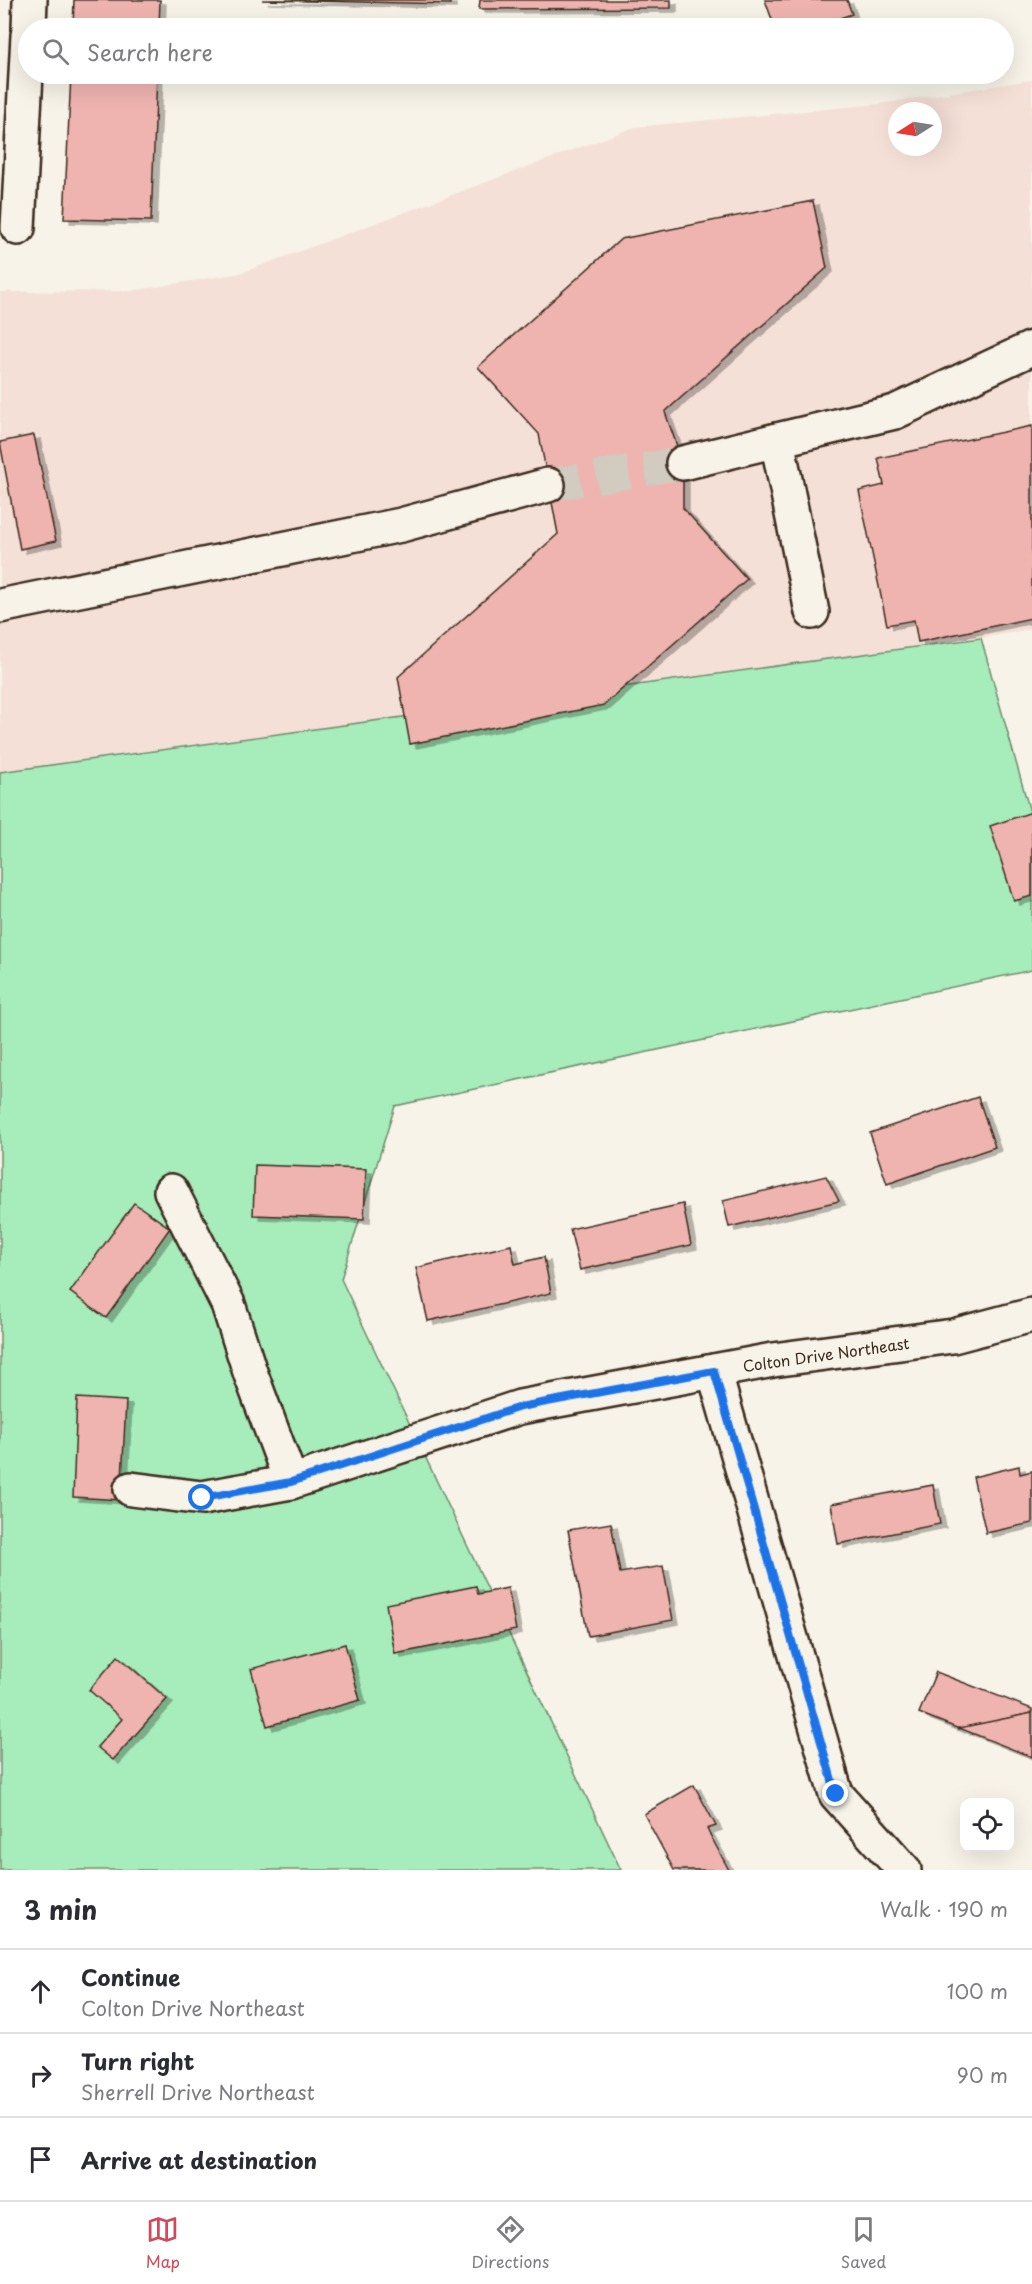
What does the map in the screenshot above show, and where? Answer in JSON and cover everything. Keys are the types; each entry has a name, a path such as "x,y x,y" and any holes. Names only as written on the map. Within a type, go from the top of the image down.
{"street":[{"path":"29,18 30,0"},
{"path":"18,228 25,84"},
{"path":"683,463 895,412 1032,348"},
{"path":"777,440 812,612"},
{"path":"0,606 401,525 548,485"},
{"path":"171,1191 228,1304 250,1372 291,1482"},
{"name":"Colton Drive Northeast","path":"131,1489 202,1498 291,1482 520,1407 773,1360 953,1336 1032,1315"},
{"path":"714,1371 836,1794 904,1870"}],"shaded area":[{"path":"1032,80 1032,629 981,638 0,772 0,292 130,291 241,273 635,127 888,103 888,156 942,156 942,102 892,102"}],"green space":[{"path":"981,638 1032,819 1032,970 395,1106 341,1279 621,1870 0,1870 0,772"}],"building":[{"path":"74,0 160,0 159,18 73,18"},
{"path":"262,0 450,0 450,4"},
{"path":"480,0 671,0 671,8 479,9"},
{"path":"765,0 847,0 852,14 840,18 771,18"},
{"path":"71,84 157,84 151,221 64,219"},
{"path":"813,201 827,268 665,412 683,463 683,508 747,579 604,705 410,744 398,677 558,534 539,434 478,367 621,239"},
{"path":"1032,426 1032,618 918,642 914,620 887,625 859,491 884,485 878,458"},
{"path":"34,435 56,541 20,549 0,442"},
{"path":"1032,812 1032,896 1014,901 990,826"},
{"path":"978,1097 995,1147 887,1184 870,1133"},
{"path":"255,1165 366,1169 364,1219 253,1215"},
{"path":"826,1176 839,1201 729,1227 723,1201"},
{"path":"134,1203 170,1228 106,1318 70,1292"},
{"path":"683,1204 691,1245 580,1270 570,1229"},
{"path":"511,1245 515,1264 544,1257 551,1293 428,1321 416,1268"},
{"path":"77,1398 126,1401 121,1500 73,1497"},
{"path":"1019,1466 1020,1474 1032,1471 1032,1523 986,1533 973,1477"},
{"path":"933,1485 940,1524 838,1544 831,1504"},
{"path":"611,1523 620,1573 663,1566 673,1620 588,1636 568,1530"},
{"path":"476,1586 478,1594 508,1588 516,1630 395,1654 386,1604"},
{"path":"345,1644 360,1700 267,1726 251,1669"},
{"path":"118,1656 167,1699 113,1760 97,1747 122,1719 89,1690"},
{"path":"936,1672 1032,1709 1032,1713 959,1729 919,1713"},
{"path":"1032,1713 1032,1757 959,1728"},
{"path":"694,1785 716,1826 707,1829 729,1870 674,1870 644,1814"}],"tunnel":[{"path":"548,485 683,463"}],"route":[{"path":"202,1498 291,1482 520,1407 714,1371 836,1794"}]}
